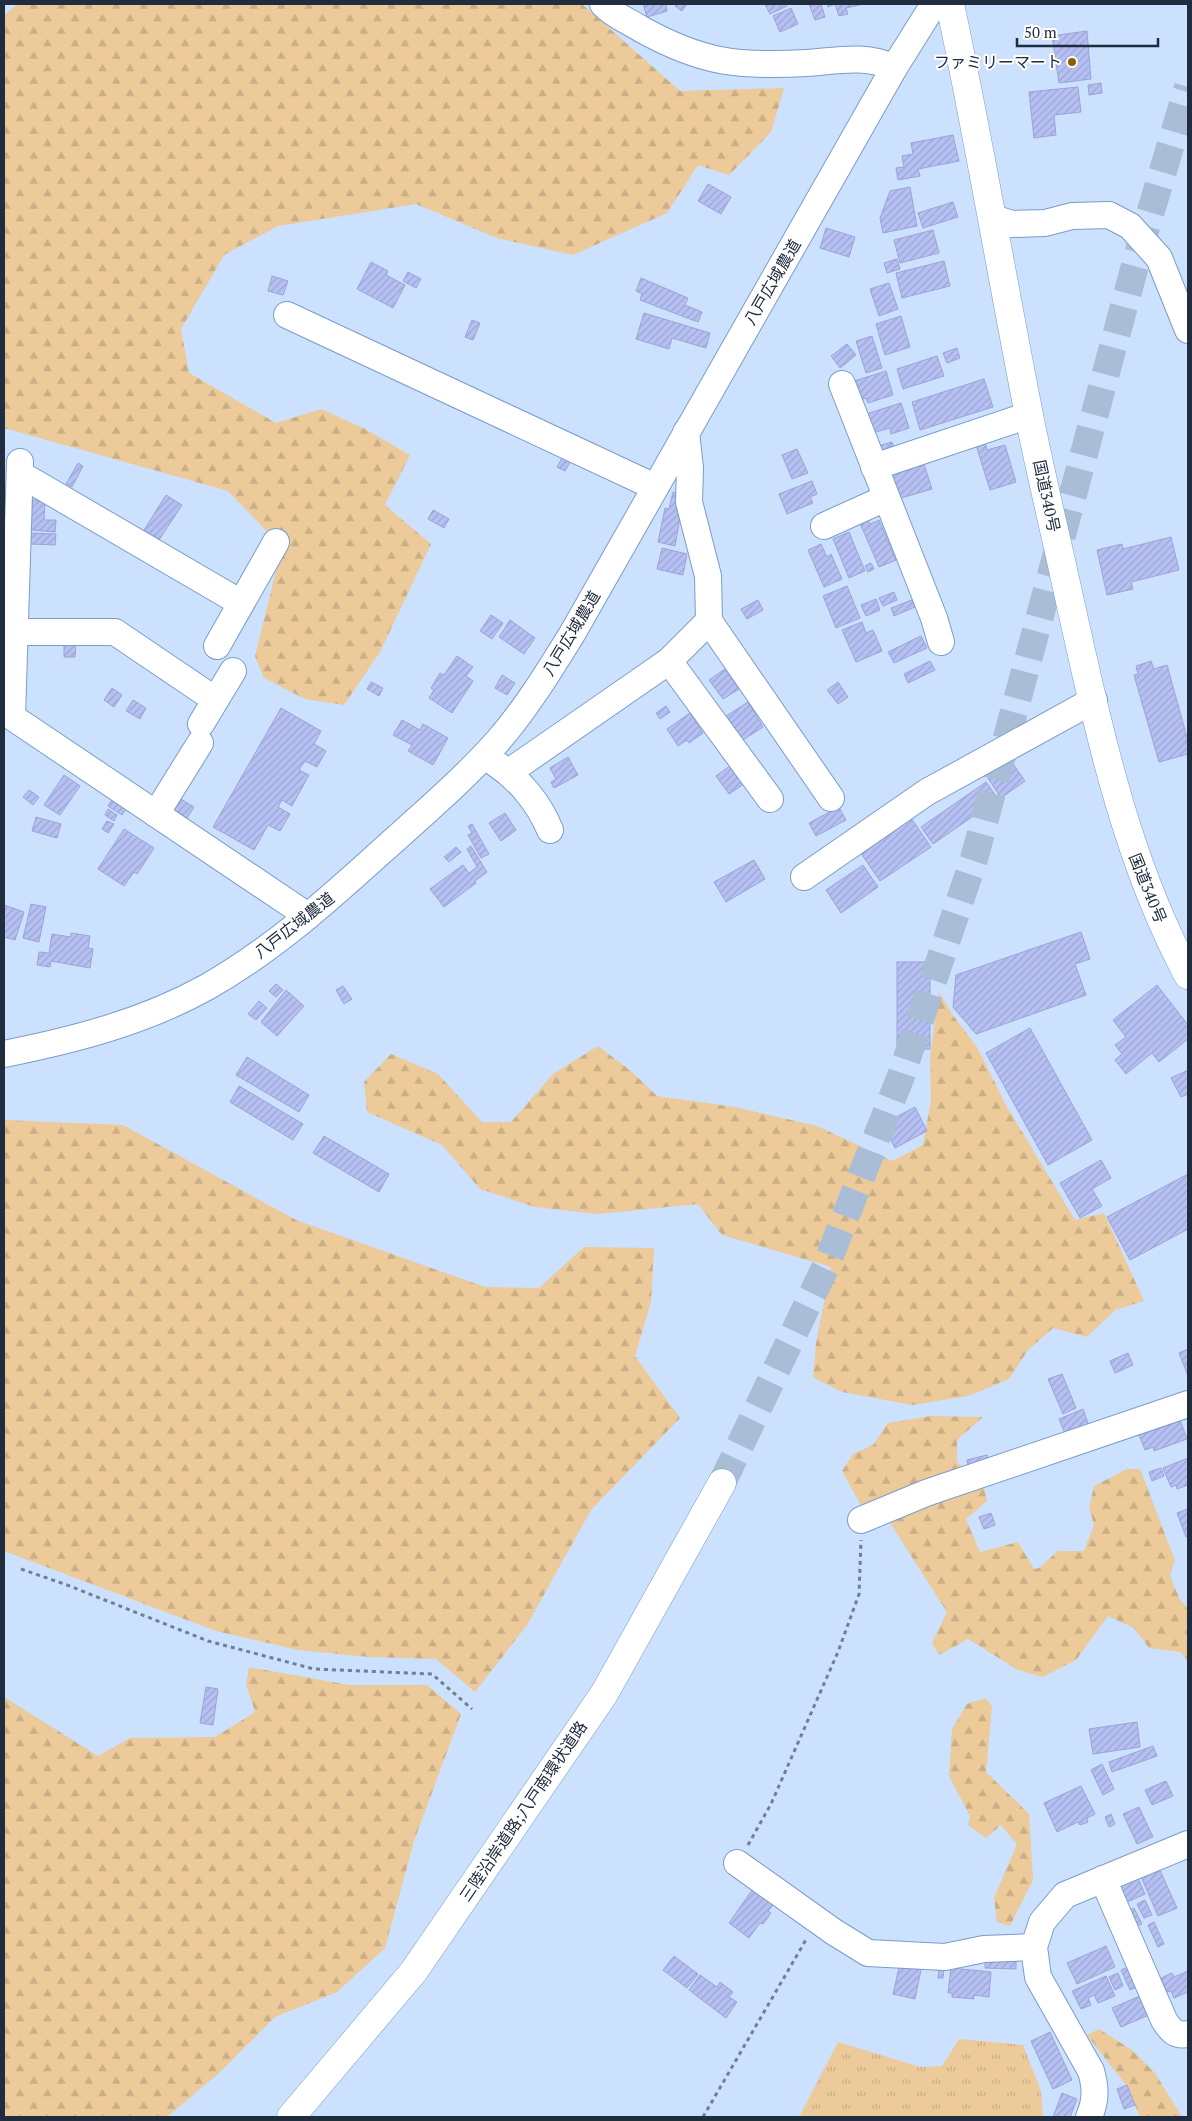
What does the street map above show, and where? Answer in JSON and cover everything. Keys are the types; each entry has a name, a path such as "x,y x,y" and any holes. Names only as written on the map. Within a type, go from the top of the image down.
{"highway":[{"name":"国道340号","path":"950,4 993,218 1029,415 1125,828 1166,934 1188,975"},
{"name":"三陸沿岸道路;八戸南環状道路","path":"290,2117 414,1971 604,1694 722,1482"}],"street":[{"path":"603,4 616,14 681,49 725,62 772,65 852,59 874,61 894,68"},
{"name":"八戸広域農道","path":"4,1054 72,1040 138,1019 206,987 271,946 308,916 414,822 484,755 536,691 572,634 894,68 934,4"},
{"path":"993,218 1012,224 1045,223 1072,216 1109,214 1130,226 1160,258 1188,330"},
{"path":"287,315 655,487"},
{"path":"842,384 934,618 941,642"},
{"path":"874,468 1029,415"},
{"path":"686,432 690,468 689,502 708,576 709,621 831,798"},
{"path":"241,603 20,468 12,717 308,916"},
{"path":"824,526 886,498"},
{"path":"217,646 276,542"},
{"path":"509,772 669,660 709,621"},
{"path":"15,632 115,632 214,699"},
{"path":"669,660 770,799"},
{"path":"156,814 200,734 214,699 233,671"},
{"path":"804,877 927,792 1094,700"},
{"path":"484,755 509,772 528,793 545,818 550,830"},
{"path":"861,1520 926,1494 1187,1408"},
{"path":"1089,2117 1093,2107 1096,2087 1092,2071 1038,1978 1034,1947 1042,1922 1065,1895 1188,1844"},
{"path":"737,1863 817,1921 868,1953 945,1957 984,1949 1034,1947"},
{"path":"1103,1879 1164,2020 1171,2031 1179,2036 1188,2034"}],"path":[{"path":"737,1863 771,1804 838,1652 859,1594 861,1520"},
{"path":"22,1569 208,1641 314,1670 432,1674 472,1709"},
{"path":"703,2117 817,1921"}],"green space":[{"path":"18,4 582,4 680,91 784,88 771,132 729,175 698,165 667,213 573,255 497,238 416,204 278,226 224,255 181,329 189,373 276,423 321,409 365,429 410,455 385,505 431,544 380,652 344,705 305,699 264,678 255,656 282,547 228,491 4,428 4,15"},
{"path":"939,992 952,1014 977,1047 1006,1105 1075,1220 1104,1213 1144,1301 1115,1310 1087,1337 1053,1328 1028,1350 1009,1379 968,1396 912,1405 842,1392 813,1377 816,1343 831,1267 722,1235 698,1204 598,1214 535,1207 480,1189 442,1145 367,1112 364,1082 391,1054 438,1074 482,1122 511,1122 553,1074 598,1046 631,1071 657,1096 735,1107 817,1126 892,1161 923,1145 931,1099 930,1057"},
{"path":"4,1120 123,1125 296,1220 485,1287 539,1288 584,1247 654,1248 651,1302 635,1356 680,1418 591,1510 527,1625 475,1692 436,1659 369,1657 298,1650 216,1631 4,1551"},
{"path":"931,1416 983,1417 957,1440 957,1462 983,1485 987,1501 966,1519 980,1552 1018,1542 1034,1569 1039,1568 1058,1551 1084,1551 1094,1525 1089,1508 1094,1486 1127,1469 1140,1469 1175,1560 1170,1575 1179,1598 1188,1609 1188,1662 1181,1652 1149,1648 1134,1628 1108,1616 1076,1660 1043,1677 1018,1670 968,1639 939,1655 932,1643 947,1612 889,1521 863,1509 842,1471 853,1454 873,1445 888,1423"},
{"path":"249,1667 349,1685 427,1685 461,1714 414,1841 385,1948 337,1992 275,2017 218,2074 167,2117 4,2117 4,1697 98,1756 130,1738 215,1737 255,1712 246,1684"},
{"path":"985,1698 992,1706 986,1772 1029,1814 1033,1880 1010,1926 997,1922 994,1898 1017,1844 1001,1825 986,1838 968,1825 970,1816 949,1776 952,1729 967,1704"},
{"path":"1099,2029 1132,2050 1155,2073 1182,2117 1140,2117 1126,2085 1087,2035"},
{"path":"959,2039 1023,2045 1041,2091 1043,2117 799,2117 838,2042 920,2067 942,2066"}],"building":[{"path":"643,4 670,4 666,5 667,11 647,17"},
{"path":"677,4 687,4 682,11 675,6"},
{"path":"765,4 786,4 787,6 770,14"},
{"path":"809,4 821,4 825,17 815,20"},
{"path":"835,4 863,4 846,8 848,14 839,16"},
{"path":"791,8 798,24 780,32 773,16"},
{"name":"ファミリーマート","path":"1087,31 1091,79 1059,83 1052,36"},
{"path":"1101,83 1102,93 1089,95 1088,85"},
{"path":"1078,87 1081,112 1054,115 1056,135 1034,138 1029,92"},
{"path":"953,135 959,161 918,169 920,176 898,180 896,168 904,167 902,156 913,154 911,143"},
{"path":"708,184 731,197 721,214 698,201"},
{"path":"910,187 917,226 883,233 880,218 890,191"},
{"path":"953,202 958,217 923,228 918,213"},
{"path":"826,228 855,237 849,257 820,248"},
{"path":"933,230 939,253 900,263 894,240"},
{"path":"897,259 900,269 887,273 884,263"},
{"path":"944,261 950,286 902,298 896,273"},
{"path":"371,262 388,271 386,275 405,285 393,308 357,289"},
{"path":"408,272 421,279 416,288 403,281"},
{"path":"272,276 288,281 283,295 268,291"},
{"path":"641,278 688,298 685,305 702,312 698,322 640,300 642,294 636,291"},
{"path":"889,283 898,309 879,316 870,289"},
{"path":"644,313 710,333 706,348 672,338 669,349 636,339"},
{"path":"901,316 910,347 885,355 876,324"},
{"path":"472,320 480,323 473,340 465,337"},
{"path":"872,336 882,368 866,373 856,341"},
{"path":"847,344 856,355 840,368 831,356"},
{"path":"957,348 960,358 947,363 943,353"},
{"path":"937,356 944,376 903,389 897,369"},
{"path":"886,371 893,395 868,403 866,398 858,401 851,382"},
{"path":"984,379 993,407 920,430 912,402"},
{"path":"901,403 909,428 891,434 890,428 869,434 863,415"},
{"path":"892,442 895,451 878,456 875,447"},
{"path":"985,442 987,450 1005,445 1016,482 990,490 976,445"},
{"path":"797,449 808,473 792,479 782,455"},
{"path":"563,456 571,460 565,471 557,467"},
{"path":"923,461 932,489 898,499 889,471"},
{"path":"78,463 83,466 72,487 66,484"},
{"path":"812,481 817,494 810,497 813,503 787,514 779,494"},
{"path":"673,492 684,495 675,546 658,542 665,508 669,509"},
{"path":"166,495 182,505 159,540 144,530"},
{"path":"32,500 45,500 44,520 56,520 55,532 31,530"},
{"path":"433,510 449,519 444,528 428,519"},
{"path":"867,518 870,524 879,520 896,560 879,567 859,521"},
{"path":"849,532 865,571 849,578 833,539"},
{"path":"31,533 56,534 55,545 30,544"},
{"path":"1171,537 1179,570 1131,582 1133,589 1107,595 1097,550 1122,544 1123,549"},
{"path":"821,544 827,557 831,554 842,579 824,587 808,550"},
{"path":"662,548 687,554 683,575 657,569"},
{"path":"871,563 874,569 868,572 865,566"},
{"path":"847,586 860,618 836,628 823,596"},
{"path":"894,592 897,600 883,606 879,598"},
{"path":"876,599 880,610 866,616 861,605"},
{"path":"758,600 763,610 747,619 741,609"},
{"path":"912,600 915,607 894,616 891,608"},
{"path":"491,615 503,623 492,639 480,631"},
{"path":"510,620 535,638 524,654 499,637"},
{"path":"862,622 866,633 873,630 882,651 856,662 842,630"},
{"path":"921,636 927,648 894,663 888,652"},
{"path":"64,642 76,642 75,657 64,657"},
{"path":"457,656 473,667 466,676 473,681 452,713 429,698 434,690 431,688 440,673 444,675"},
{"path":"930,661 935,670 908,683 904,674"},
{"path":"1151,661 1154,669 1167,665 1188,741 1188,754 1159,762 1134,675 1138,674 1136,666"},
{"path":"725,669 739,689 723,699 709,680"},
{"path":"502,675 515,683 507,695 495,688"},
{"path":"371,682 383,688 379,696 367,689"},
{"path":"838,682 848,697 838,704 827,690"},
{"path":"112,688 122,695 114,707 104,700"},
{"path":"133,700 146,708 140,719 126,711"},
{"path":"748,702 763,727 738,743 723,718"},
{"path":"666,706 670,712 660,719 656,713"},
{"path":"281,708 321,731 314,744 326,751 317,767 305,761 299,770 309,775 292,806 282,800 278,807 290,814 280,831 268,825 254,850 213,827"},
{"path":"690,713 703,733 689,743 687,740 678,746 667,729"},
{"path":"402,720 420,730 423,724 448,738 433,765 408,751 412,745 393,735"},
{"path":"568,757 578,775 554,788 551,782 556,779 550,768"},
{"path":"1011,761 1025,781 1001,798 988,778"},
{"path":"734,763 747,782 729,794 716,776"},
{"path":"64,775 80,786 60,815 44,805"},
{"path":"986,782 998,799 933,844 921,827"},
{"path":"29,790 39,797 33,805 23,797"},
{"path":"113,798 127,807 122,815 108,806"},
{"path":"179,798 194,807 187,818 173,809"},
{"path":"839,807 846,820 816,836 809,823"},
{"path":"108,809 117,815 114,821 105,815"},
{"path":"505,813 516,830 501,841 489,823"},
{"path":"36,817 61,824 57,838 32,831"},
{"path":"911,818 931,847 880,881 860,852"},
{"path":"107,821 114,824 108,833 102,829"},
{"path":"472,824 489,854 481,858 468,835 472,833 468,826"},
{"path":"124,829 154,848 137,874 134,872 124,886 98,869"},
{"path":"471,846 487,872 475,881 476,883 444,907 430,889 463,865 469,873 477,867 467,849"},
{"path":"456,847 461,852 449,862 444,857"},
{"path":"754,860 765,879 726,902 714,882"},
{"path":"863,865 878,887 841,913 826,890"},
{"path":"31,904 46,907 39,942 23,938"},
{"path":"4,905 24,912 15,940 4,937"},
{"path":"1081,932 1090,959 1075,964 1086,995 976,1034 953,1007 956,975"},
{"path":"71,933 90,936 88,948 93,949 90,968 51,961 50,967 37,965 39,952 49,953 52,934 71,937"},
{"path":"897,962 930,962 930,1049 897,1049"},
{"path":"276,984 283,990 276,997 269,991"},
{"path":"1157,985 1188,1025 1188,1039 1159,1062 1152,1053 1126,1074 1115,1060 1122,1054 1115,1045 1126,1037 1113,1020"},
{"path":"343,986 352,999 344,1004 336,990"},
{"path":"286,990 304,1006 277,1036 261,1022"},
{"path":"259,1001 267,1008 256,1020 248,1014"},
{"path":"1030,1028 1092,1140 1048,1165 986,1053"},
{"path":"247,1057 309,1095 299,1112 236,1075"},
{"path":"1188,1070 1188,1094 1181,1097 1171,1078"},
{"path":"239,1086 303,1124 293,1140 230,1102"},
{"path":"915,1107 927,1131 895,1148 883,1124"},
{"path":"324,1136 389,1174 379,1192 313,1153"},
{"path":"1101,1160 1111,1178 1092,1189 1102,1206 1080,1218 1060,1183"},
{"path":"1188,1174 1188,1229 1130,1260 1107,1217"},
{"path":"1188,1349 1188,1376 1179,1353"},
{"path":"1128,1353 1133,1365 1115,1373 1110,1361"},
{"path":"1062,1374 1076,1408 1063,1414 1048,1379"},
{"path":"1083,1409 1090,1429 1067,1438 1059,1419"},
{"path":"1179,1417 1187,1439 1154,1451 1153,1447 1145,1450 1138,1432"},
{"path":"987,1455 989,1461 968,1466 967,1460"},
{"path":"1188,1458 1188,1485 1177,1489 1176,1485 1171,1487 1163,1468"},
{"path":"1161,1468 1164,1476 1152,1481 1149,1472"},
{"path":"1188,1509 1188,1536 1186,1537 1177,1513"},
{"path":"991,1513 995,1525 984,1529 979,1517"},
{"path":"206,1687 218,1689 213,1725 200,1723"},
{"path":"1137,1722 1140,1747 1093,1754 1089,1729"},
{"path":"1153,1746 1157,1756 1112,1772 1109,1762"},
{"path":"1102,1764 1114,1789 1103,1795 1091,1770"},
{"path":"1166,1781 1173,1796 1152,1805 1145,1790"},
{"path":"1081,1786 1095,1814 1087,1818 1088,1822 1080,1825 1078,1822 1057,1832 1044,1803"},
{"path":"1139,1807 1153,1837 1137,1844 1123,1814"},
{"path":"1111,1814 1115,1824 1109,1827 1105,1817"},
{"path":"1158,1866 1177,1908 1158,1916 1140,1874"},
{"path":"1137,1876 1145,1894 1125,1903 1117,1885"},
{"path":"752,1890 773,1905 768,1911 771,1913 763,1924 760,1923 749,1938 729,1923"},
{"path":"1145,1900 1152,1915 1144,1918 1137,1904"},
{"path":"1134,1908 1142,1924 1135,1927 1128,1911"},
{"path":"1154,1922 1164,1944 1158,1947 1148,1925"},
{"path":"1106,1946 1115,1967 1077,1984 1067,1963"},
{"path":"674,1956 698,1974 687,1988 663,1970"},
{"path":"985,1956 1016,1956 1016,1969 985,1968"},
{"path":"900,1963 917,1966 916,1969 921,1970 915,1999 893,1994"},
{"path":"1130,1966 1139,1986 1130,1990 1121,1970"},
{"path":"939,1968 944,1969 943,1978 938,1978"},
{"path":"951,1968 991,1972 989,1997 974,1995 974,1999 952,1997 952,1993 948,1993"},
{"path":"1188,1971 1188,1992 1174,1998 1171,1991 1167,1992 1161,1978 1172,1973 1174,1977"},
{"path":"1118,1973 1123,1986 1115,1990 1109,1977"},
{"path":"700,1975 717,1987 720,1982 733,1992 729,1997 737,2002 726,2018 689,1990"},
{"path":"1106,1976 1115,1996 1098,2003 1094,1995 1088,1998 1091,2005 1081,2009 1072,1991"},
{"path":"1140,1996 1149,2015 1121,2027 1112,2008"},
{"path":"1050,2032 1072,2080 1053,2089 1031,2041"},
{"path":"1127,2085 1135,2105 1124,2109 1117,2089"},
{"path":"1062,2093 1077,2099 1070,2117 1053,2117"}],"tunnel":[{"path":"722,1483 825,1268 901,1076 974,859 1139,251 1188,87"}],"place":[{"name":"ファミリーマート","path":"1072,62"}]}
